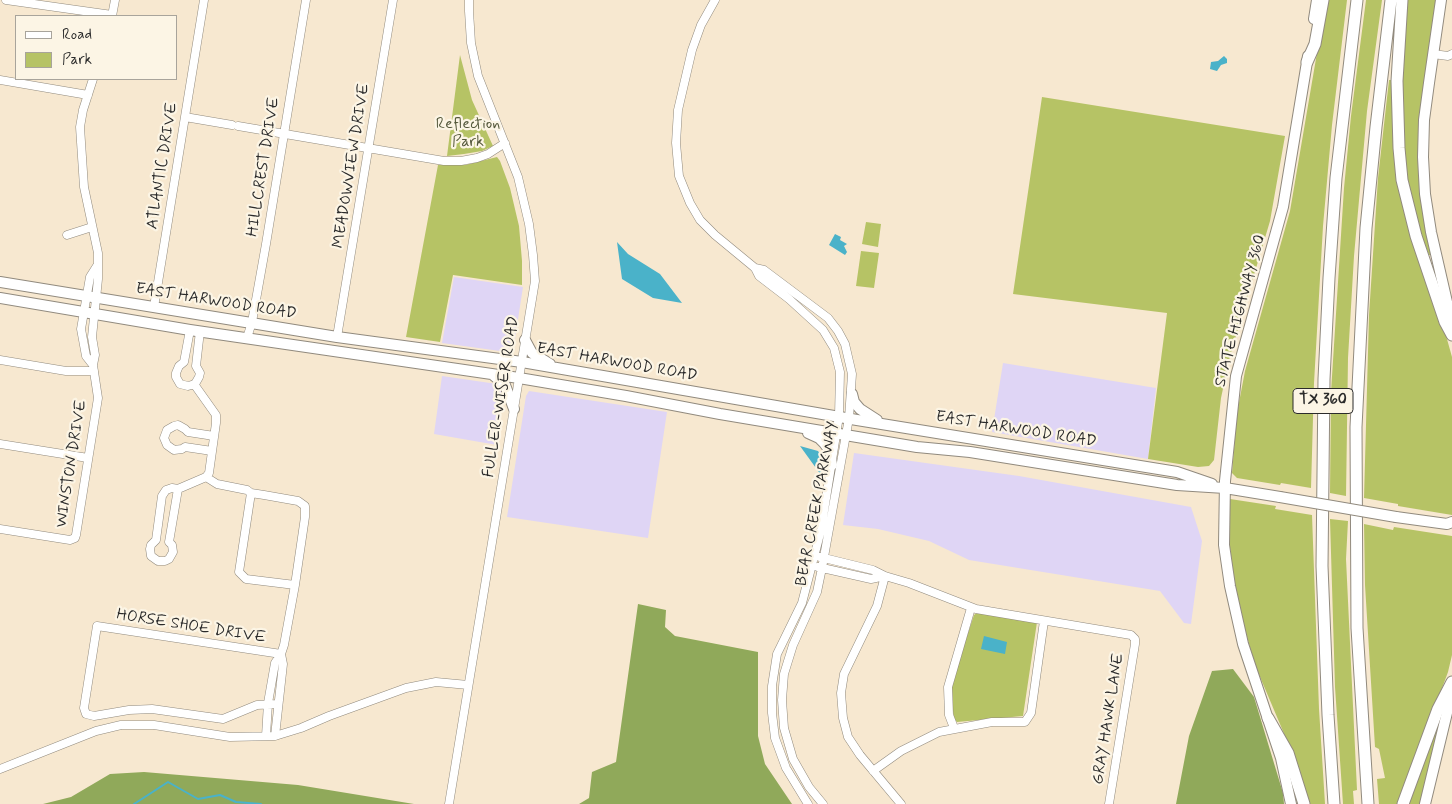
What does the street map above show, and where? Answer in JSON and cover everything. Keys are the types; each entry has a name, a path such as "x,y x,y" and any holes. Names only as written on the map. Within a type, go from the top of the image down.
{"highway":[{"path":"1307,62 1315,44 1323,0"},
{"name":"TX 360","path":"1334,804 1327,699 1322,566 1324,379 1328,278 1336,178 1357,0"},
{"name":"TX 360","path":"1368,804 1357,628 1356,427 1366,228 1391,0"},
{"path":"1402,0 1397,81 1398,139 1402,180 1416,236 1445,322 1452,335"},
{"path":"1403,804 1438,709 1452,682"},
{"path":"1268,718 1288,753 1304,804"}],"main road":[{"name":"STATE HIGHWAY 360","path":"1291,804 1281,758 1243,644 1230,586 1224,545 1225,488 1236,376 1283,207 1317,0"},
{"path":"1441,0 1424,120 1423,157 1431,232 1452,324"},
{"path":"1,298 2,283"},
{"name":"EAST HARWOOD ROAD","path":"2,283 337,337 558,368 1177,472 1225,488"},
{"name":"EAST HARWOOD ROAD","path":"1,298 195,331 520,378 917,447 970,452 1177,485 1225,488 1280,496 1450,525"},
{"path":"526,340 532,353 558,368"},
{"path":"490,374 505,385 514,409"},
{"path":"626,396 629,380"},
{"path":"852,394 854,402 860,410 885,424"},
{"path":"778,424 819,438 830,451 832,465"},
{"path":"1044,464 1045,450"},
{"path":"1425,804 1452,692"}],"street":[{"path":"6,0 112,15 115,0"},
{"name":"ATLANTIC DRIVE","path":"154,307 204,0"},
{"name":"HILLCREST DRIVE","path":"247,338 252,322 306,0"},
{"name":"MEADOWVIEW DRIVE","path":"337,337 393,0"},
{"name":"FULLER-WISER ROAD","path":"449,804 535,281 533,255 523,196 505,143 490,110 478,76 471,43 470,0"},
{"name":"BEAR CREEK PARKWAY","path":"714,0 701,25 692,50 681,93 676,142 679,176 690,203 700,220 755,268 759,276 818,325 827,336 834,348 840,372 844,417"},
{"path":"1432,54 1448,56 1452,54"},
{"path":"0,80 88,94"},
{"name":"WINSTON DRIVE","path":"0,529 70,540 74,538 78,526 98,398 94,368 84,350 81,329 89,312 91,298 90,277 97,266 97,242 84,187 80,145 82,110 93,80"},
{"path":"185,117 444,161 461,161 488,154 505,143"},
{"path":"67,235 92,227"},
{"name":"BEAR CREEK PARKWAY","path":"755,268 764,270 828,318 838,331 848,353 852,374 852,394 844,417 822,568 816,592 793,645 784,674 782,700 784,728 793,759 808,787 823,804"},
{"path":"195,331 196,366 199,377 194,384 184,386 180,384 176,377 177,370 184,362 195,331"},
{"path":"0,360 66,371 94,368"},
{"path":"178,489 169,542 173,552 169,559 158,561 152,556 150,549 156,540 162,496 166,490 178,489 206,477 209,473 216,415 194,384"},
{"path":"212,451 186,446 182,449 174,450 167,446 164,438 167,430 178,425 188,432 214,436"},
{"name":"BEAR CREEK PARKWAY","path":"808,804 786,768 775,738 772,713 772,686 778,654 802,602 815,556 822,530 832,465 841,435"},
{"path":"0,444 88,458"},
{"path":"206,477 217,484 246,490 251,493 298,501 305,506 306,516 295,585 281,654 275,663 268,703 266,736"},
{"path":"251,493 240,572 246,578 295,585"},
{"path":"815,556 873,570 971,608 1044,620 1031,713 1028,720 1025,722 992,722 939,732 900,751 873,771"},
{"path":"812,565 871,579 885,576"},
{"path":"885,576 877,606 844,674 841,693 843,718 848,737 860,755 900,804"},
{"path":"954,728 949,715 948,687 971,608"},
{"name":"GRAY HAWK LANE","path":"1044,620 1124,632 1134,638 1135,649 1109,804"},
{"name":"HORSE SHOE DRIVE","path":"268,703 246,708 222,719 152,709 94,716 86,714 84,708 97,626 281,654"},
{"path":"275,736 277,704 283,664 281,654"},
{"path":"0,769 96,731 121,725 154,725 230,737 275,736 406,688 436,682 468,684"},
{"path":"268,703 277,704"}],"shaded area":[{"path":"454,277 523,287 514,345 507,350 500,351 442,343"},
{"path":"1003,363 1156,388 1148,459 992,432"},
{"path":"442,376 497,384 503,392 497,445 434,434"},
{"path":"529,391 667,412 648,538 507,517 526,396"},
{"path":"854,453 1019,476 1191,507 1202,541 1191,624 1184,623 1160,591 969,560 929,541 878,529 843,525"}],"green space":[{"path":"1326,0 1347,0 1332,125 1323,226 1314,383 1311,488 1237,478 1232,473 1237,413 1245,371 1290,211"},
{"path":"1366,0 1382,0 1367,111 1354,256 1348,358 1346,496 1330,493 1331,392 1344,188"},
{"path":"1405,0 1436,0 1422,102 1422,205 1431,255 1429,255 1421,234 1419,234 1405,173 1400,93"},
{"name":"Reflection Park","path":"460,55 472,100 493,146 482,151 447,156"},
{"path":"1389,80 1393,80 1396,157 1452,357 1452,515 1364,498 1369,315 1378,178"},
{"path":"1042,97 1285,136 1270,221 1230,356 1221,398 1214,460 1209,466 1198,467 1148,459 1167,313 1013,294"},
{"path":"497,157 510,188 519,226 522,285 453,275 440,342 406,337 438,165 465,165"},
{"path":"866,222 881,224 878,247 862,244"},
{"path":"861,251 879,253 874,288 856,286"},
{"path":"1230,499 1276,506 1275,509 1312,515 1319,709 1325,804 1308,804 1288,743 1255,665 1235,588 1229,540 1228,501"},
{"path":"1330,519 1348,521 1346,559 1357,790 1353,791 1354,804 1343,804 1335,687"},
{"path":"1364,524 1393,530 1394,527 1452,536 1452,655 1448,672 1399,804 1379,804 1377,779 1385,778 1379,749 1375,747 1365,585"},
{"path":"638,604 666,610 665,627 675,636 758,652 758,736 765,764 792,804 579,804 589,798 592,772 616,762"},
{"path":"978,612 1037,622 1023,716 957,722 954,719 950,687 974,615"},
{"path":"1233,669 1254,697 1283,793 1284,804 1176,804 1189,736 1212,671"},
{"path":"1434,728 1438,729 1420,804 1406,804"},
{"path":"144,772 298,785 414,804 43,804 71,797 110,774"}],"water":[{"path":"1224,56 1227,59 1227,63 1221,65 1217,71 1210,69 1211,62 1218,61"},
{"path":"835,234 841,237 840,240 847,244 844,246 847,252 845,255 829,245"},
{"path":"617,242 628,254 660,274 682,303 653,298 622,279"},
{"path":"800,446 818,451 822,457 823,464 821,475"},
{"path":"984,636 1007,642 1005,654 981,649"}],"waterway":[{"path":"134,804 168,782 198,799 220,795 236,802 261,804"}]}
